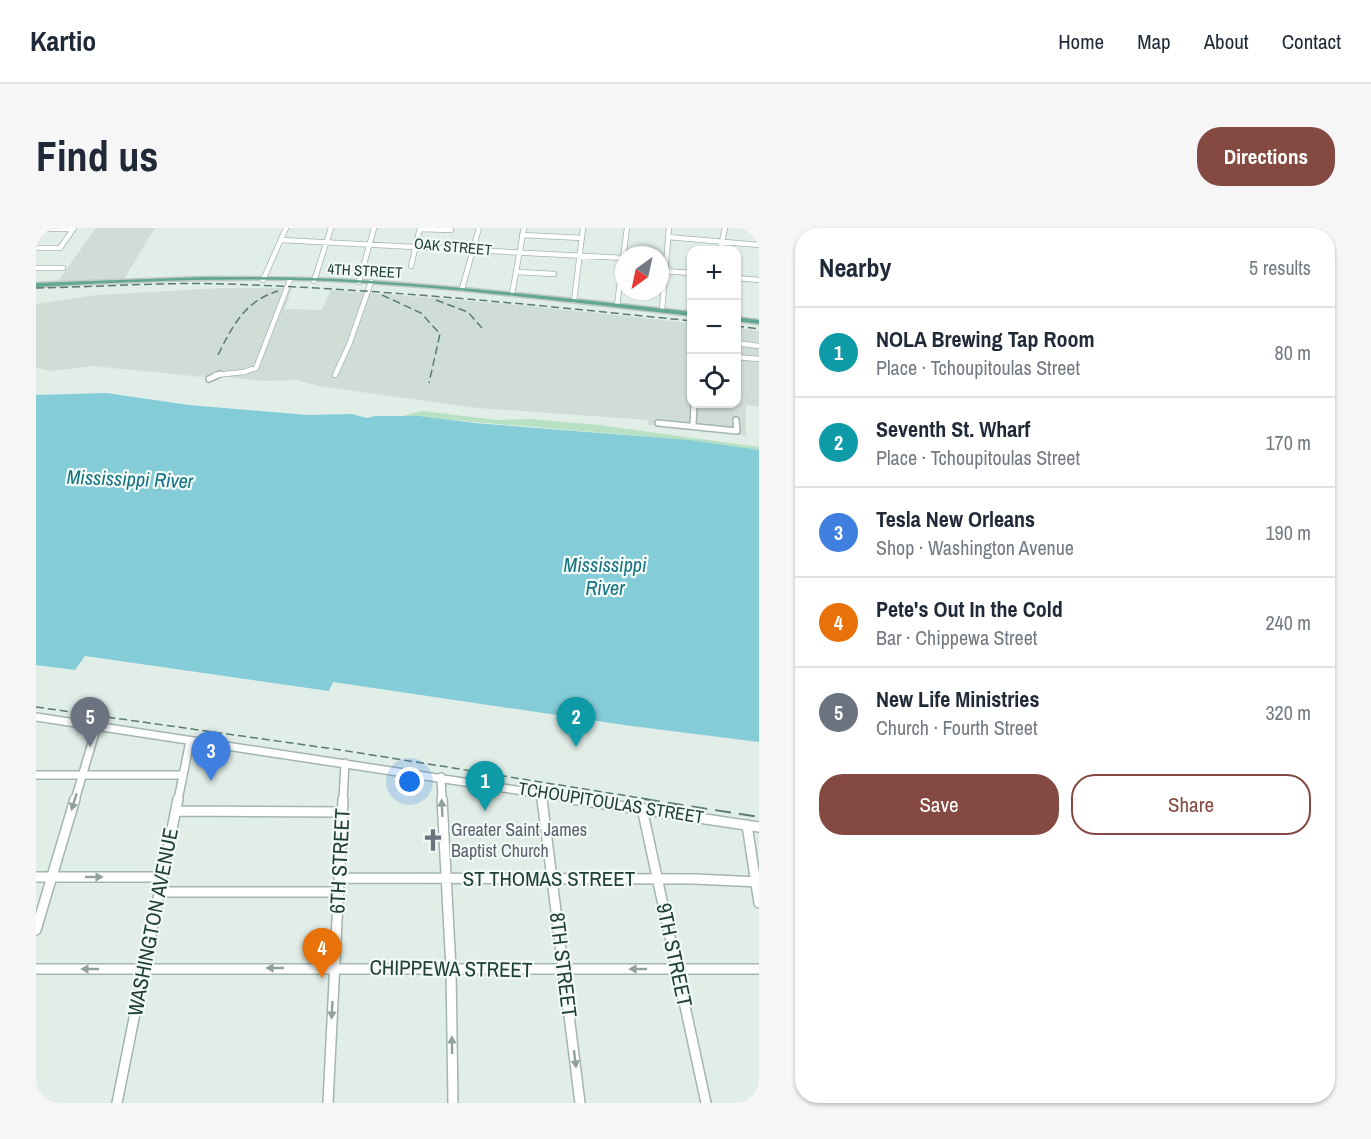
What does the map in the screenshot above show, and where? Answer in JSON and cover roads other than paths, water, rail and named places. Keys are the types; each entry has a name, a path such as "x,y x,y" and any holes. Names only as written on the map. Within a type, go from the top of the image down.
{"main road":[{"name":"4TH STREET","path":"36,285 263,279 371,282 462,289 687,313"},
{"path":"741,320 759,322"}],"street":[{"path":"263,279 286,228"},
{"path":"314,281 331,228"},
{"path":"359,282 374,228"},
{"path":"462,289 479,228"},
{"path":"512,294 518,272 524,228"},
{"path":"574,301 583,228"},
{"path":"625,246 627,228"},
{"path":"666,246 669,228"},
{"path":"721,246 725,228"},
{"path":"36,229 73,229"},
{"path":"36,248 60,248 73,229"},
{"path":"411,266 420,229 451,230"},
{"path":"522,235 582,238"},
{"path":"668,237 759,245"},
{"name":"OAK STREET","path":"281,240 416,244 473,250 615,257"},
{"path":"36,268 63,268"},
{"path":"669,271 687,273"},
{"path":"518,272 554,274"},
{"path":"741,278 759,280"},
{"path":"209,379 222,372 241,373 256,368 290,280"},
{"path":"335,375 349,345 371,282"},
{"path":"617,305 618,300"},
{"path":"662,310 663,300"},
{"path":"741,343 759,345"},
{"path":"741,357 759,359"},
{"path":"693,425 694,408"},
{"path":"658,423 737,431 736,420"},
{"name":"TCHOUPITOULAS STREET","path":"36,717 541,792 759,827"},
{"path":"36,930 97,726"},
{"name":"WASHINGTON AVENUE","path":"117,1103 190,741"},
{"name":"6TH STREET","path":"328,1103 345,763"},
{"path":"36,775 183,775"},
{"path":"441,777 451,969 453,1103"},
{"name":"8TH STREET","path":"541,792 580,1103"},
{"name":"9TH STREET","path":"642,808 706,1103"},
{"path":"176,811 343,812"},
{"path":"747,825 759,903"},
{"path":"36,877 162,877"},
{"name":"ST THOMAS STREET","path":"339,878 757,881"},
{"path":"159,892 339,892"},
{"name":"CHIPPEWA STREET","path":"36,969 759,969"}],"water":[{"name":"Mississippi River","path":"106,393 189,405 308,415 352,414 367,418 418,416 474,423 689,440 759,450 759,742 624,725 333,682 329,691 85,656 75,670 36,665 36,395"}],"railway":[{"path":"36,288 179,284 284,286 459,298 687,320"},
{"path":"218,355 235,324 248,308 267,295 278,291"},
{"path":"382,295 421,313 440,334 429,383"},
{"path":"436,300 468,312 482,328"},
{"path":"741,327 759,329"},
{"path":"36,707 341,750 653,800"},
{"path":"644,799 759,817"}],"place":[{"name":"New Life Ministries","path":"90,747"},
{"name":"Seventh St. Wharf","path":"576,747"},
{"name":"Tesla New Orleans","path":"211,781"},
{"name":"NOLA Brewing Tap Room","path":"485,811"},
{"name":"Greater Saint James Baptist Church","path":"433,840"},
{"name":"Pete's Out In the Cold","path":"322,978"}]}
